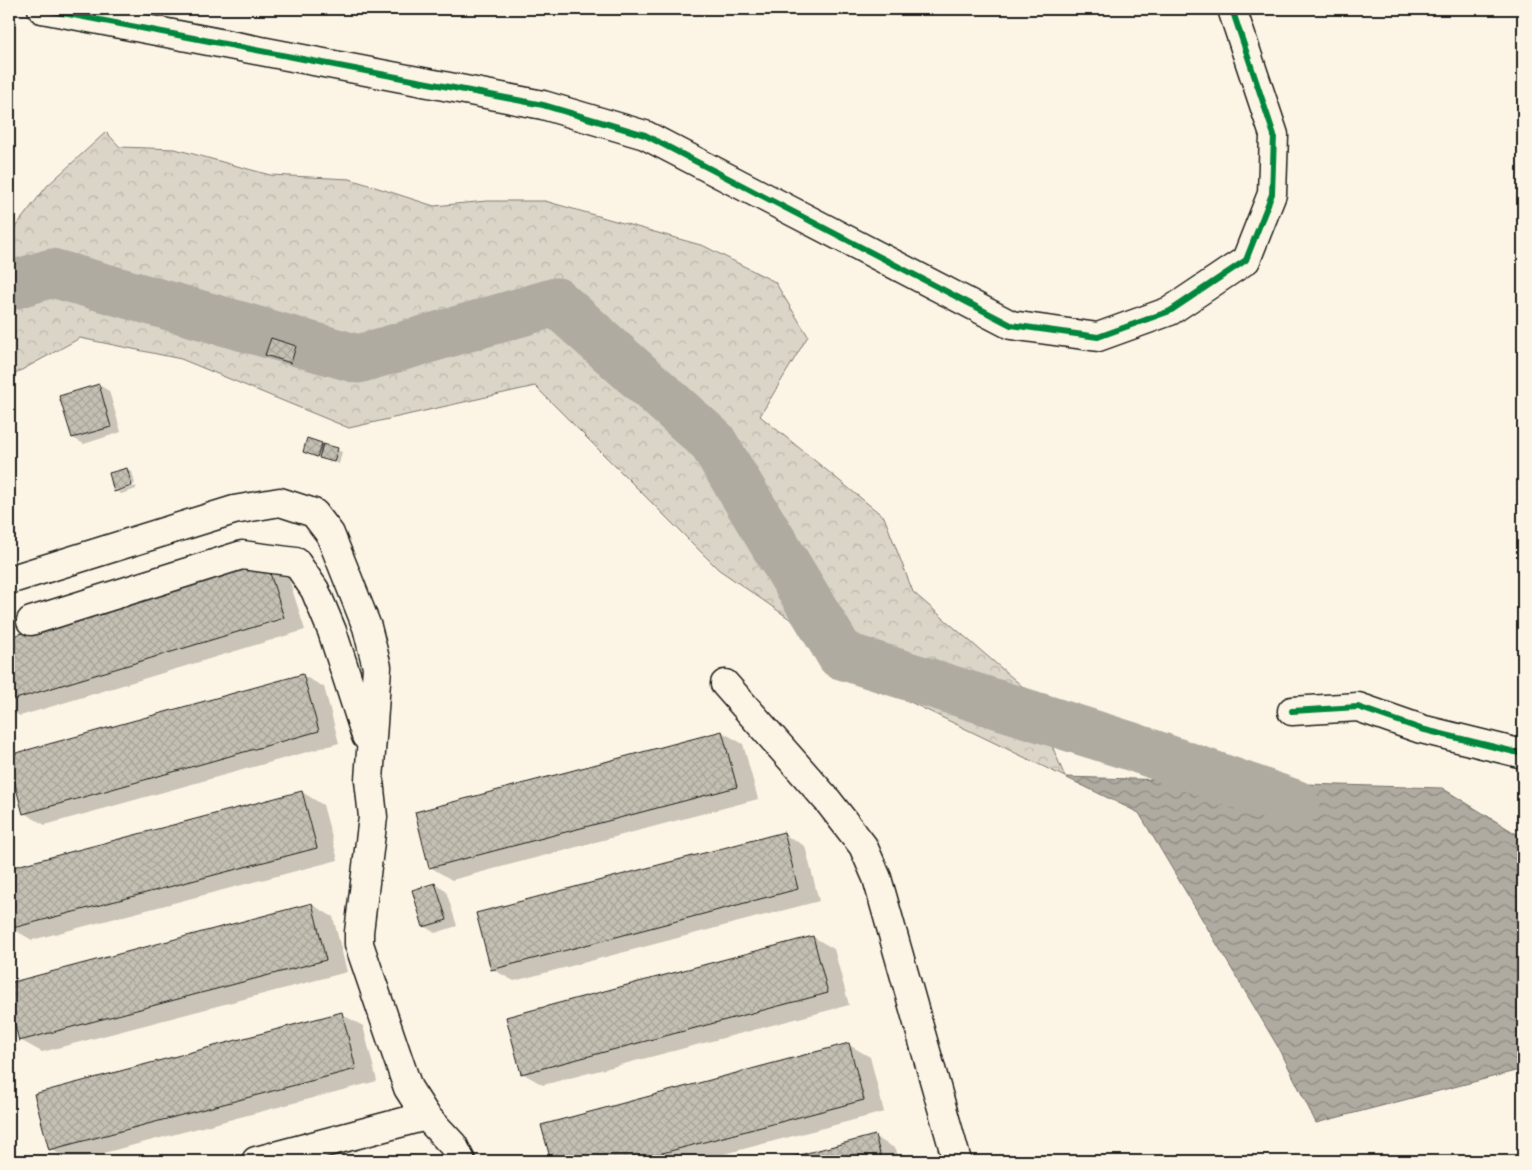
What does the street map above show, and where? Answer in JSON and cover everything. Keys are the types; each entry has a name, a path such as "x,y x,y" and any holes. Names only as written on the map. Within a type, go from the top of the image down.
{"street":[{"path":"42,9 543,105 644,135 1011,325 1098,337 1170,311 1246,260 1272,194 1274,135 1232,9"},
{"path":"9,580 234,510 280,502 314,513 330,534 366,627 377,667 369,780 373,818 359,944 408,1088 426,1116 452,1145 461,1161"},
{"path":"31,621 242,555 296,562 315,590 332,631 371,752"},
{"path":"725,684 828,801 862,846 877,878 957,1161"},
{"path":"1292,711 1358,707 1421,729 1523,754"},
{"path":"256,1161 426,1116"}],"green space":[{"path":"106,132 120,147 175,149 270,175 350,179 434,206 487,201 545,201 704,246 775,282 808,336 760,416 884,517 913,592 1030,693 1065,777 908,701 718,569 535,386 349,428 181,359 80,338 9,377 9,235 47,186"}],"water":[{"path":"1065,777 1442,788 1523,838 1523,1069 1316,1123 1281,1052 1139,813"}],"building":[{"path":"271,338 296,346 291,363 265,355"},
{"path":"99,384 111,427 72,438 59,396"},
{"path":"307,438 322,443 317,457 303,452"},
{"path":"323,444 338,448 334,462 319,458"},
{"path":"127,468 132,486 114,492 109,473"},
{"path":"266,560 284,618 9,701 9,637"},
{"path":"303,674 319,731 23,814 9,762 9,755"},
{"path":"722,731 737,787 429,868 415,812"},
{"path":"302,791 317,848 9,929 9,868"},
{"path":"784,832 798,889 491,970 476,913"},
{"path":"435,883 447,920 423,927 412,890"},
{"path":"312,903 326,960 19,1041 9,1002 9,983"},
{"path":"813,936 828,993 521,1074 506,1017"},
{"path":"342,1012 356,1069 49,1150 34,1094"},
{"path":"849,1043 864,1100 632,1161 551,1161 541,1125"},
{"path":"875,1135 882,1161 777,1161"}],"waterway":[{"path":"9,286 52,273 358,359 556,302 712,441 841,655 1130,746 1295,804"}],"cycle path":[{"path":"42,9 543,105 645,135 1011,325 1098,337 1170,311 1246,260 1272,194 1274,135 1232,9"},
{"path":"1292,711 1358,707 1421,729 1523,754"}]}
